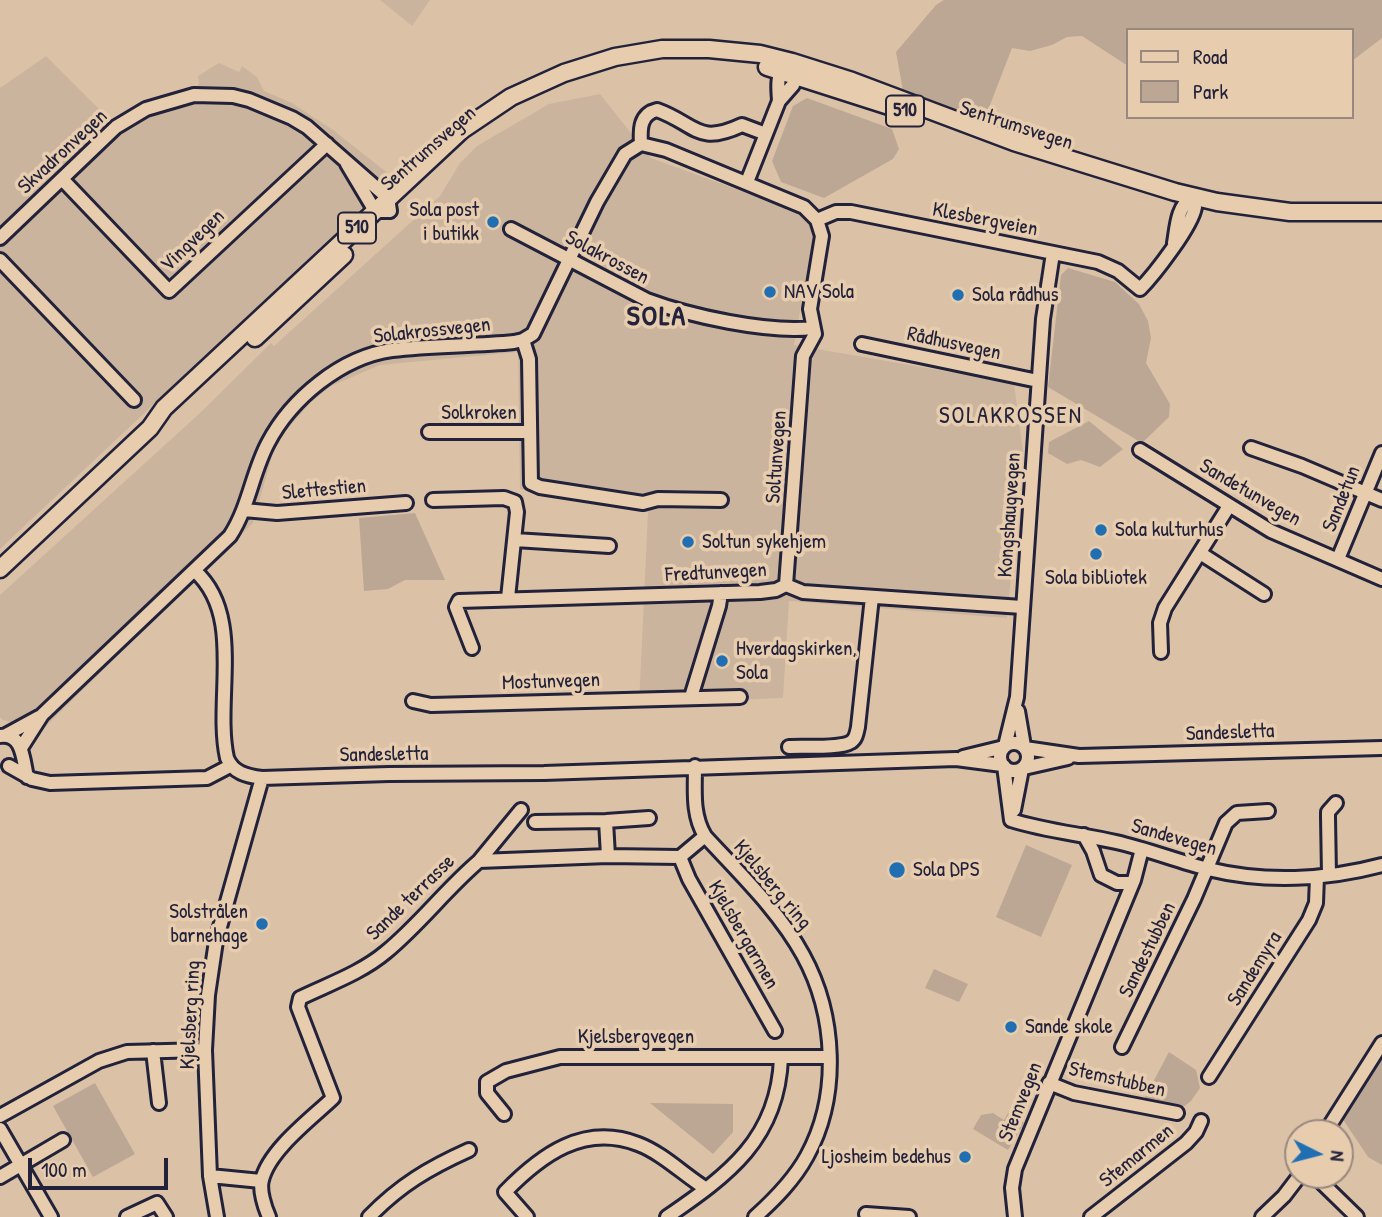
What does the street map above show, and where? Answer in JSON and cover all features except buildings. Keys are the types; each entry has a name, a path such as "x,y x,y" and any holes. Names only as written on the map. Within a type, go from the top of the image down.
{"main road":[{"name":"Sentrumsvegen","path":"0,569 150,428 164,408 384,207 477,131 516,106 568,81 617,67 687,58 790,69 1190,201 1258,219 1324,223 1378,212"},
{"name":"Sentrumsvegen","path":"0,581 384,207"}],"street":[{"path":"747,182 779,101 778,80 790,69"},
{"name":"Skvadronvegen","path":"0,238 116,127 146,109 194,95 233,96 292,118 327,144 384,207"},
{"path":"766,134 742,125 723,134 708,135 696,132 657,110 644,118 641,144 666,150 747,182 804,207 817,220 822,236 810,301 814,331"},
{"name":"Vingvegen","path":"62,179 169,290 327,144"},
{"name":"Solakrossvegen","path":"195,571 230,536 244,510 260,461 278,424 296,404 332,375 364,358 391,351 523,340 536,330 597,202 625,154 641,144"},
{"name":"Skvadronvegen","path":"347,164 366,177 384,207"},
{"name":"Klesbergveien","path":"817,220 836,212 850,212 1098,262 1118,271 1139,289 1157,271 1174,243 1190,201"},
{"name":"Solakrossen","path":"511,229 569,261 664,307 730,321 814,331"},
{"name":"Kongshaugvegen","path":"1004,747 1017,697 1038,382 1052,253"},
{"path":"0,260 134,401"},
{"name":"Soltunvegen","path":"786,584 803,356 814,331"},
{"name":"Solkroken","path":"523,340 529,359 531,482 540,487 643,503 657,499 721,500"},
{"name":"Rådhusvegen","path":"862,345 1038,382"},
{"name":"Solkroken","path":"429,432 529,432"},
{"path":"1251,448 1382,500"},
{"name":"Sandetunvegen","path":"1140,450 1271,531 1382,579"},
{"name":"Sandetun","path":"1338,559 1382,453"},
{"path":"433,500 504,498 515,502 515,540 508,598"},
{"name":"Slettestien","path":"244,510 277,513 406,503"},
{"path":"1161,652 1160,623 1165,608 1229,506"},
{"path":"515,540 609,547"},
{"path":"1200,553 1264,594"},
{"path":"195,571 210,588 221,616 226,750 230,766 207,778 50,783 41,783 4,766 17,762 42,715 195,571"},
{"name":"Fredtunvegen","path":"472,648 456,607 462,600 721,593 776,590 786,584 803,592 1022,607"},
{"path":"691,697 721,593"},
{"path":"789,747 842,745 855,738 872,597"},
{"name":"Mostunvegen","path":"413,701 431,705 740,697"},
{"name":"Kongshaugvegen","path":"1017,697 1025,747"},
{"path":"3,734 42,715"},
{"path":"3,734 13,737 21,751 27,777"},
{"name":"Sandesletta","path":"956,759 1017,743 1025,747 1079,756"},
{"path":"1004,747 1000,756 1011,820"},
{"path":"1011,820 1023,768 1028,760 1025,747"},
{"name":"Sandesletta","path":"230,766 243,774 262,779 389,774 544,773 956,759 1003,766 1010,771 1079,756 1382,748"},
{"name":"Kjelsberg ring","path":"695,766 697,821 705,836 780,920 803,956 823,1008 829,1042 825,1110 808,1154 782,1191 755,1217"},
{"name":"Kjelsberg ring","path":"218,1217 210,1176 205,1050 208,995 212,959 262,779"},
{"path":"1323,876 1328,812 1336,803"},
{"name":"Sande terrasse","path":"261,1181 276,1154 333,1098 307,1032 298,1002 300,998 334,984 383,955 428,914 479,861 521,810"},
{"name":"Sandestubben","path":"1122,1047 1208,869 1226,823 1237,813 1268,811"},
{"path":"535,822 649,818"},
{"name":"Sandevegen","path":"1011,820 1084,835 1208,869 1245,876 1323,876 1382,865"},
{"path":"607,821 608,856"},
{"path":"1084,835 1101,875 1117,883 1131,883 1134,880"},
{"path":"680,857 705,836"},
{"name":"Stemvegen","path":"1015,1217 1012,1188 1015,1169 1134,880 1142,849"},
{"name":"Sande terrasse","path":"479,861 608,856 680,857"},
{"name":"Kjelsbergarmen","path":"680,857 685,872 775,1031"},
{"name":"Sandemyra","path":"1209,1077 1309,920 1323,876"},
{"path":"1334,1119 1382,1043"},
{"path":"0,1116 99,1060 127,1052 205,1050"},
{"path":"153,1051 159,1103"},
{"name":"Kjelsbergvegen","path":"504,1114 487,1093 487,1082 506,1071 560,1057 829,1057"},
{"path":"667,1217 736,1165 757,1138 774,1101 781,1058"},
{"name":"Stemstubben","path":"1049,1083 1074,1093 1177,1113"},
{"name":"Stemarmen","path":"1091,1217 1186,1143 1201,1121"},
{"path":"0,1129 51,1217"},
{"path":"527,1217 505,1192 551,1152 579,1140 599,1138 637,1143 705,1188"},
{"path":"0,1177 63,1140"},
{"path":"369,1217 418,1174 469,1150"},
{"path":"210,1176 261,1181 269,1217"},
{"path":"1262,1217 1289,1189"},
{"path":"1328,1189 1357,1217"},
{"path":"127,1217 157,1203 166,1217"},
{"path":"866,1214 909,1217"}],"shaded area":[{"path":"380,0 430,0 412,26"},
{"path":"46,56 112,122 146,103 169,94 191,91 199,84 198,76 219,63 239,72 242,66 257,77 264,91 292,103 333,130 394,178 0,549 0,88"},
{"path":"600,94 651,158 785,207 807,218 813,239 794,345 1014,383 1023,452 1007,618 789,601 783,698 639,704 648,512 520,489 518,352 380,365 331,386 311,402 276,442 253,523 42,730 3,720 0,717 0,595 201,412 271,343 274,346 440,196 460,163 477,146 549,104"}],"green space":[{"path":"944,0 1382,0 1382,38 1354,59 1354,28 1126,28 1126,65 1082,36 1067,37 1052,45 1030,51 1012,48 983,123 941,109 903,91 896,52 936,5"},
{"path":"807,98 892,129 899,149 893,159 824,198 781,182 772,161 793,106"},
{"path":"1068,268 1115,282 1139,304 1148,321 1151,338 1146,363 1170,404 1169,417 1142,443 1048,387 1061,275"},
{"path":"1089,421 1123,449 1100,467 1081,460 1067,464 1048,453 1049,442"},
{"path":"415,513 445,580 405,580 388,589 364,591 359,518"},
{"path":"1026,845 1072,865 1041,937 996,917"},
{"path":"934,969 968,984 959,1002 925,988"},
{"path":"1169,1052 1196,1070 1200,1088 1191,1101 1178,1111 1147,1104 1144,1099"},
{"path":"1382,1056 1382,1165 1368,1157 1354,1136 1354,1119 1342,1118"},
{"path":"95,1083 135,1154 93,1177 53,1106"},
{"path":"650,1103 733,1104 733,1132 713,1154"},
{"path":"993,1113 1004,1120 1008,1113 1024,1123 1008,1150 973,1129 981,1115"}],"place":[{"name":"Sola post i butikk","path":"493,222"},
{"name":"NAV Sola","path":"770,292"},
{"name":"Sola rådhus","path":"958,295"},
{"name":"Sola kulturhus","path":"1101,530"},
{"name":"Soltun sykehjem","path":"688,542"},
{"name":"Sola bibliotek","path":"1096,554"},
{"name":"Hverdagskirken, Sola","path":"722,661"},
{"name":"Sola DPS","path":"897,870"},
{"name":"Solstrålen barnehage","path":"262,924"},
{"name":"Sande skole","path":"1011,1027"},
{"name":"Ljosheim bedehus","path":"965,1157"}],"district":[{"name":"SOLA","path":"657,318"},
{"name":"SOLAKROSSEN","path":"1011,417"}]}
